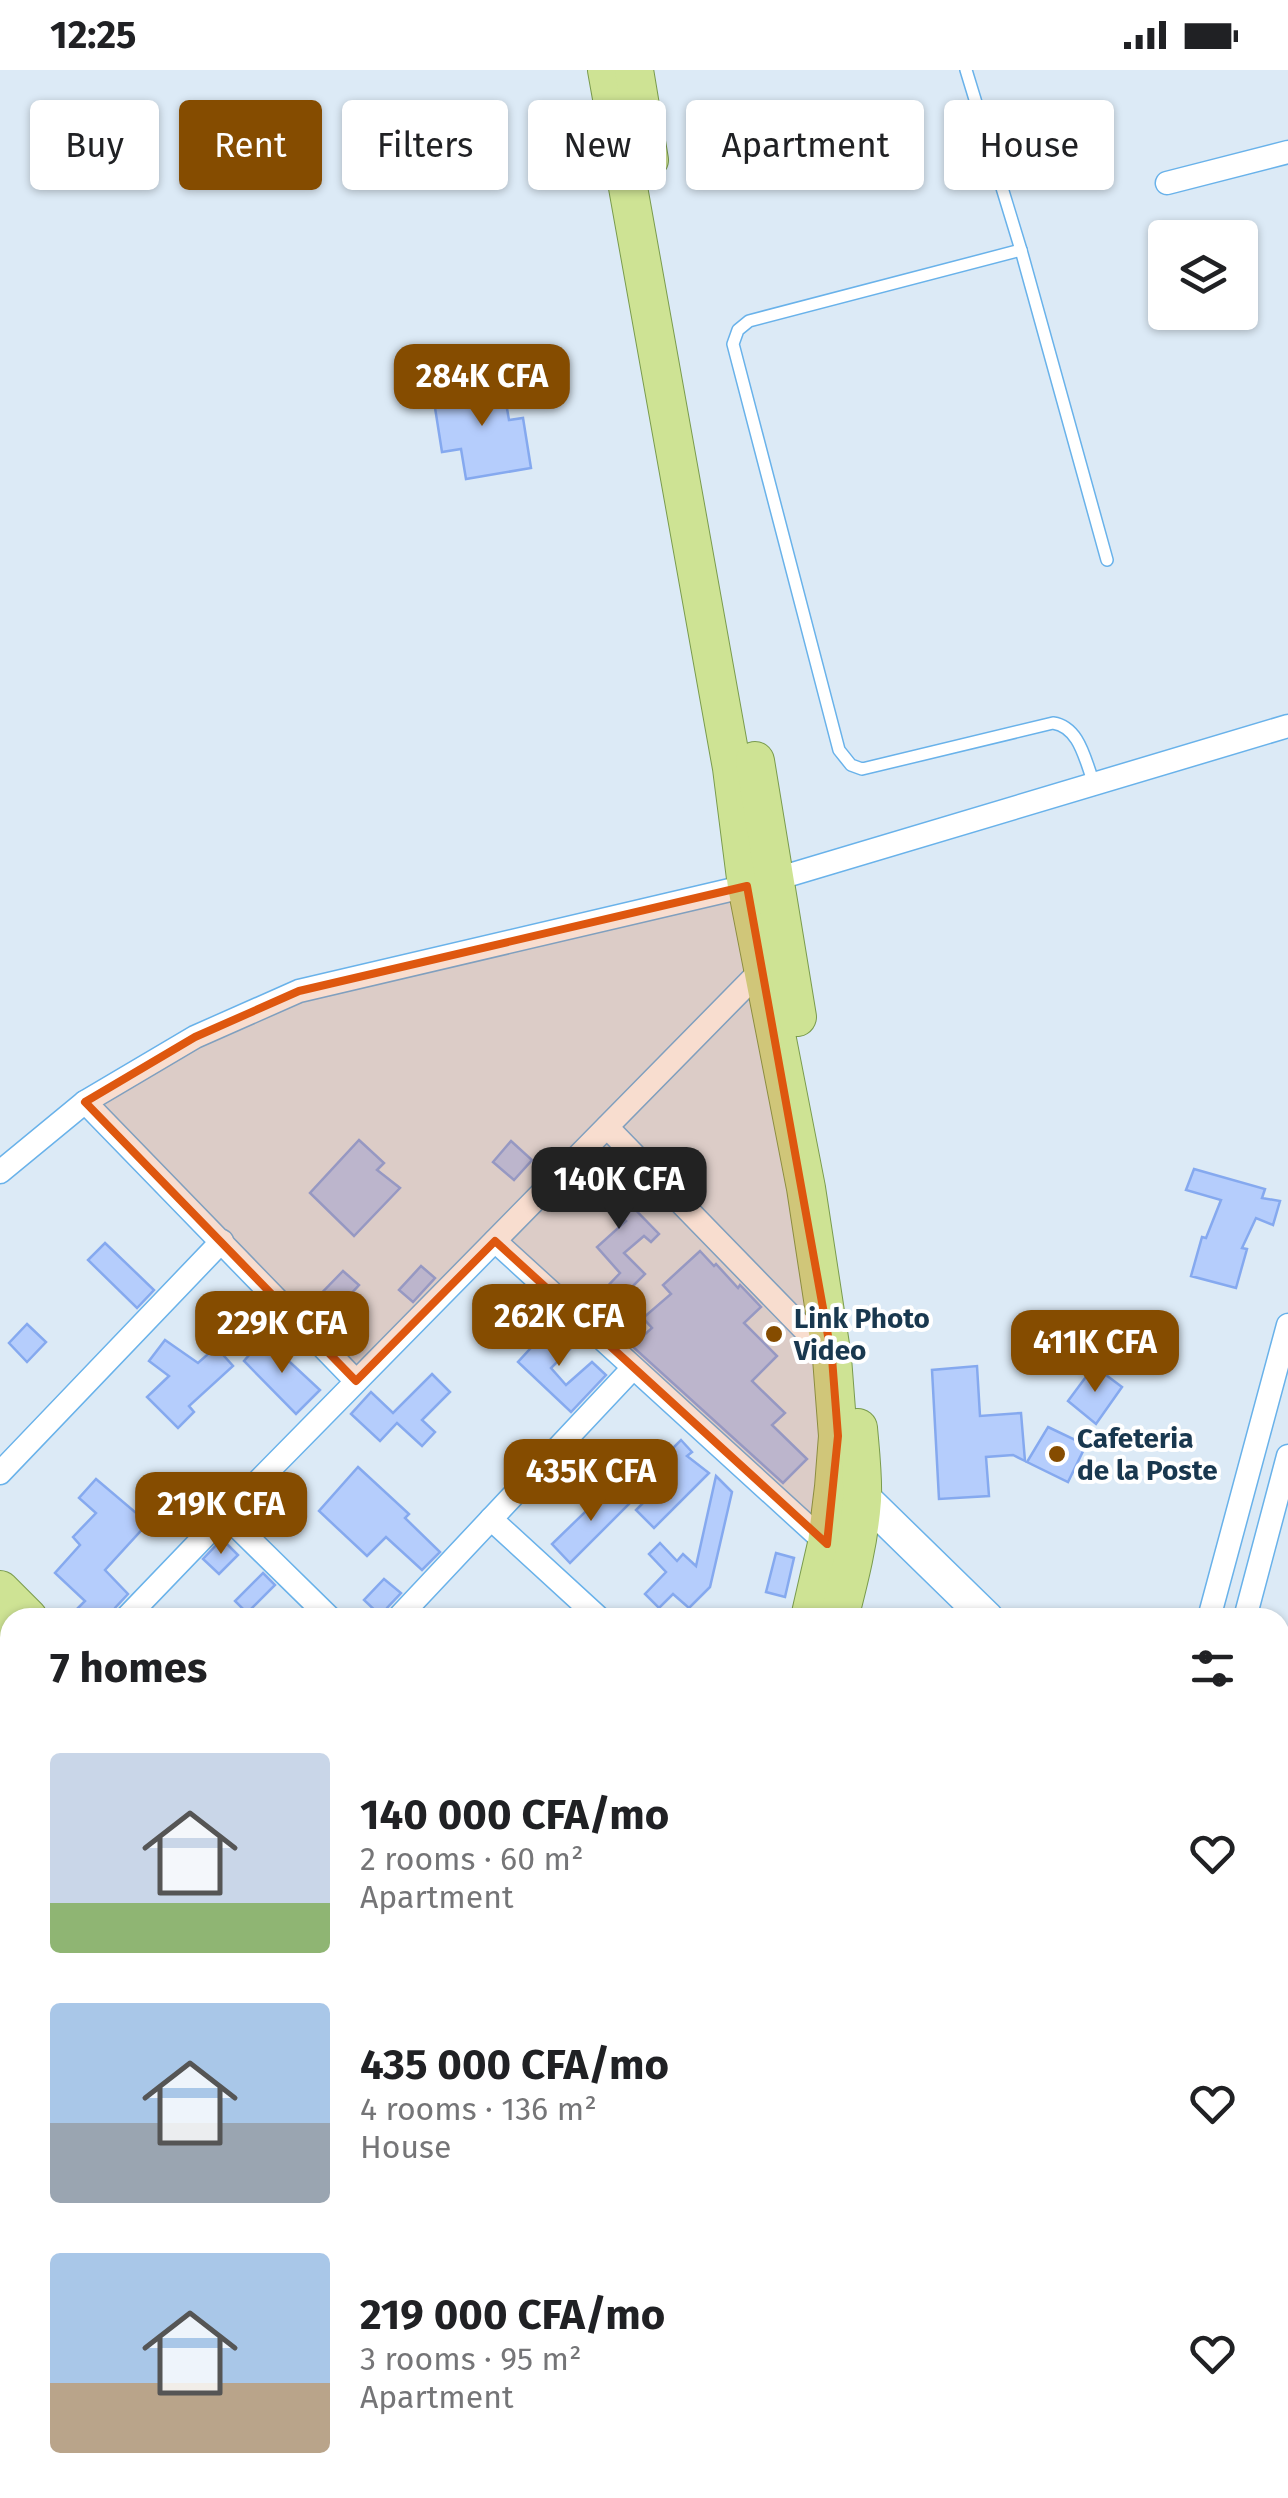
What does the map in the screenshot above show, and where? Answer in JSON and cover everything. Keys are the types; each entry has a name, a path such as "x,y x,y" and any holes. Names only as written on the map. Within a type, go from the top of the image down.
{"main road":[{"path":"606,70 732,768 761,883"},
{"path":"634,70 774,958 832,1358 838,1436 828,1544 812,1608"},
{"path":"774,958 842,1272 862,1496 842,1608"},
{"path":"0,1590 18,1608"}],"street":[{"path":"1167,183 1288,152"},
{"path":"0,1172 85,1102 195,1037 299,991 761,883 1288,726"},
{"path":"136,1608 774,958"},
{"path":"85,1102 356,1381"},
{"path":"607,1127 832,1358"},
{"path":"495,1240 828,1544"},
{"path":"0,1473 222,1242"},
{"path":"1212,1608 1288,1325"},
{"path":"407,1608 632,1368"},
{"path":"1248,1608 1288,1456"},
{"path":"862,1496 975,1608"},
{"path":"225,1514 320,1608"},
{"path":"491,1518 588,1608"}],"lane":[{"path":"966,70 1108,560"},
{"path":"1021,250 750,320 738,330 733,344 840,750 851,765 862,769 1053,723 1066,725 1074,734 1094,784"}],"highlighted area":[{"path":"747,886 832,1358 838,1436 827,1544 495,1241 356,1381 85,1102 195,1037 299,991"}],"building":[{"path":"501,374 509,420 523,418 531,468 466,479 461,449 442,452 433,395 471,389 470,379"},
{"path":"359,1140 384,1163 377,1170 400,1188 354,1236 310,1193"},
{"path":"511,1141 532,1160 514,1180 493,1162"},
{"path":"592,1163 624,1191 621,1195 659,1234 651,1242 644,1236 624,1253 645,1274 615,1304 603,1291 620,1273 597,1247 626,1221 576,1179"},
{"path":"1194,1169 1265,1189 1262,1198 1280,1201 1273,1225 1256,1218 1242,1248 1247,1249 1236,1288 1191,1276 1202,1237 1206,1238 1221,1200 1186,1190"},
{"path":"105,1243 154,1290 137,1308 88,1260"},
{"path":"700,1251 761,1307 744,1323 777,1356 752,1381 785,1413 772,1425 807,1459 783,1483 632,1346 652,1328 643,1318 671,1294 663,1285"},
{"path":"421,1266 435,1278 413,1302 399,1290"},
{"path":"343,1271 359,1285 328,1319 311,1304"},
{"path":"260,1306 278,1322 264,1338 246,1323"},
{"path":"27,1324 46,1342 27,1362 9,1343"},
{"path":"552,1325 574,1345 551,1368 566,1385 592,1362 606,1375 571,1412 518,1362"},
{"path":"264,1338 320,1390 296,1414 244,1361"},
{"path":"165,1340 198,1363 216,1347 233,1366 189,1406 194,1412 178,1428 147,1397 169,1376 149,1361"},
{"path":"977,1366 980,1416 1021,1413 1025,1461 1013,1455 986,1457 989,1496 939,1499 932,1370"},
{"path":"1094,1366 1122,1387 1096,1424 1068,1401"},
{"path":"432,1374 450,1392 422,1420 435,1432 422,1446 397,1423 380,1441 351,1414 371,1392 393,1413"},
{"name":"Cafeteria de la Poste","path":"1048,1427 1086,1445 1068,1482 1027,1462"},
{"path":"681,1440 692,1452 687,1456 709,1473 654,1528 636,1510 674,1472 661,1460"},
{"path":"358,1467 409,1514 405,1518 440,1552 422,1570 386,1537 367,1556 319,1511"},
{"path":"716,1476 732,1492 710,1587 689,1608 673,1594 659,1608 645,1594 666,1572 649,1554 660,1543 677,1561 683,1554 696,1566"},
{"path":"96,1479 148,1523 105,1570 128,1594 115,1608 78,1608 85,1601 55,1573 80,1545 73,1537 96,1513 79,1498"},
{"path":"613,1485 630,1503 570,1563 552,1544"},
{"path":"222,1539 238,1555 219,1574 203,1559"},
{"path":"776,1553 794,1558 785,1597 766,1592"},
{"path":"263,1573 275,1585 252,1608 242,1608 235,1601"},
{"path":"384,1579 401,1593 387,1608 372,1608 364,1600"}],"place":[{"name":"Link Photo Video","path":"774,1334"},
{"name":"Cafeteria de la Poste","path":"1057,1454"}]}
